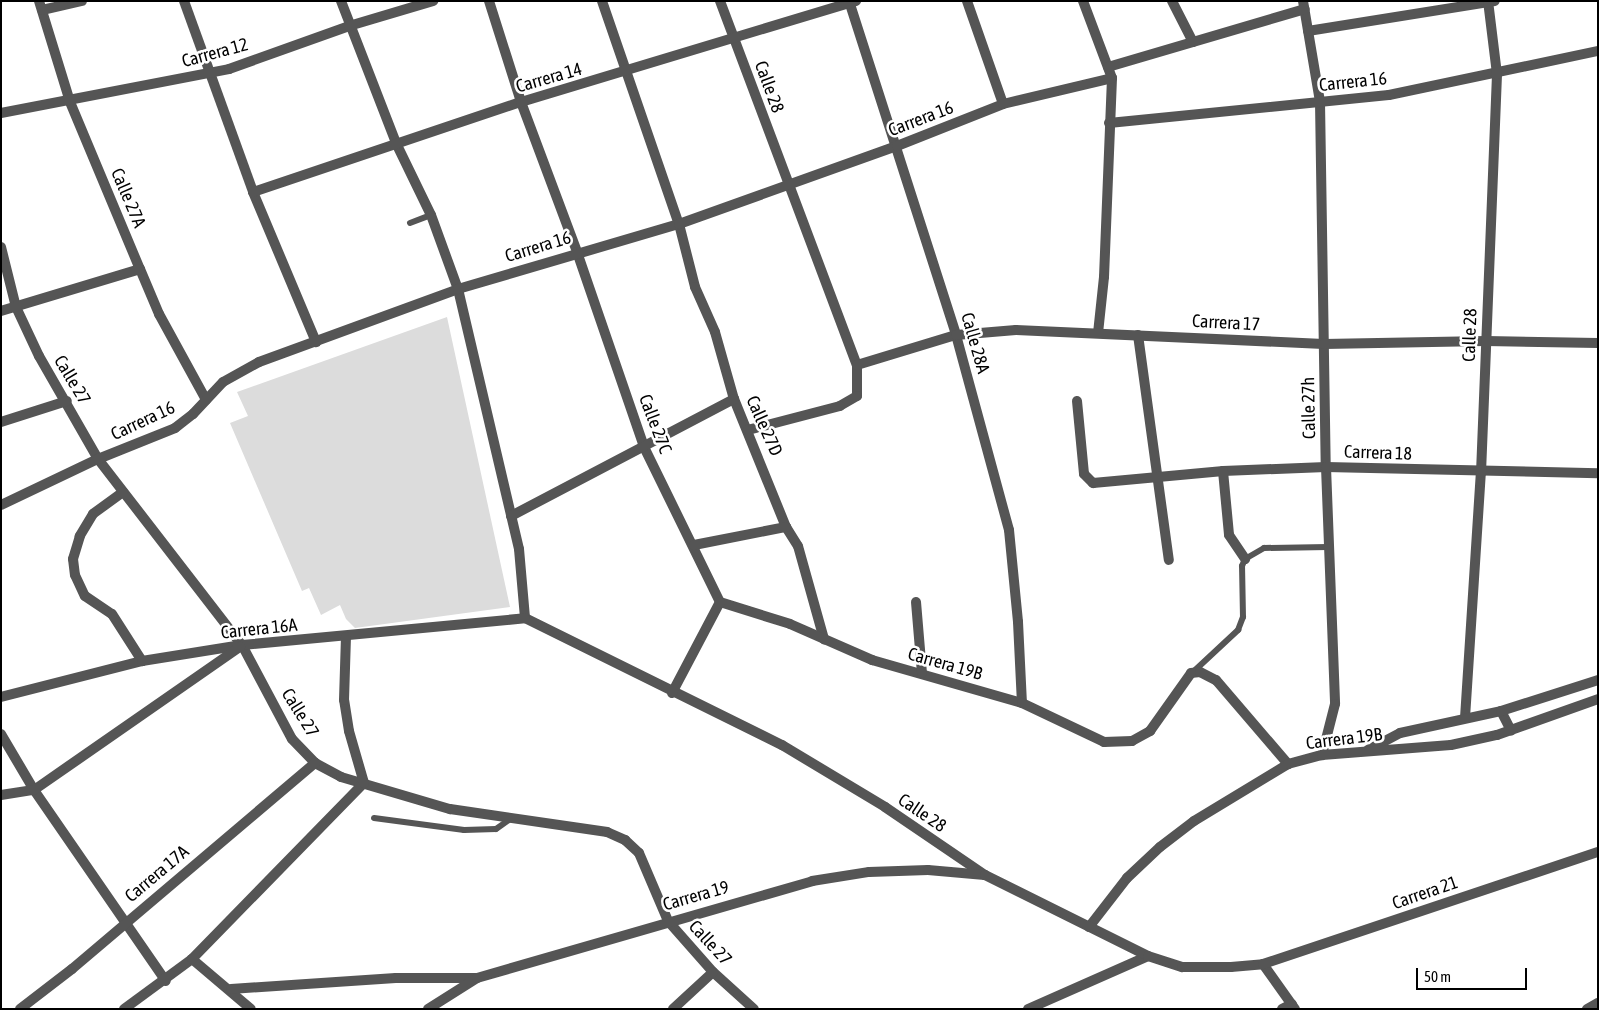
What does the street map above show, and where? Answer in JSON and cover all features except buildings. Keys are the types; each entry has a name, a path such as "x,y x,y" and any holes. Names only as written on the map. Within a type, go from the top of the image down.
{"street":[{"path":"41,6 82,1"},
{"path":"184,1 208,73 253,192 316,342"},
{"path":"341,1 349,26 396,144 432,215 458,289 512,516 522,567 525,618"},
{"name":"Carrera 12","path":"1,114 53,101 70,102 229,69 349,26 433,1"},
{"path":"489,1 521,102 577,252"},
{"name":"Calle 27D","path":"602,1 679,224 696,287 715,332 734,399 786,527 798,546 824,639"},
{"name":"Calle 28","path":"720,1 787,185 856,365 857,396 840,406 748,430"},
{"path":"967,1 1004,104"},
{"path":"1083,1 1112,78 1104,276 1098,332"},
{"path":"1172,1 1193,42"},
{"name":"Carrera 14","path":"253,192 521,102 626,73 734,37 852,2"},
{"name":"Calle 28A","path":"852,2 956,335 1009,530 1018,622 1022,704"},
{"path":"1308,31 1490,2"},
{"name":"Calle 28","path":"1465,718 1481,473 1497,74 1490,2"},
{"path":"1108,67 1193,42 1304,5"},
{"name":"Calle 27h","path":"1304,5 1320,102 1326,467 1334,713 1322,756"},
{"name":"Calle 27A","path":"41,6 70,102 159,314 206,400"},
{"name":"Carrera 16","path":"1109,124 1389,95 1497,74 1598,51"},
{"name":"Carrera 16","path":"1,505 98,459 175,428 193,414 240,370 458,289 577,252 679,224 897,146 1004,104 1112,78"},
{"name":"Calle 27","path":"1,247 16,307 39,356 98,459 242,645 292,739 315,763 341,776 450,809 607,832 625,840 639,853 668,920 713,972 754,1009"},
{"name":"Calle 27C","path":"577,252 644,447 694,545 720,602"},
{"path":"1,311 140,269"},
{"name":"Carrera 17","path":"856,365 956,335 1016,330 1098,332 1324,344 1486,341 1598,343"},
{"path":"1138,335 1169,560"},
{"path":"512,516 734,399"},
{"path":"1,422 66,401"},
{"name":"Carrera 18","path":"1077,401 1084,474 1093,483 1223,471 1326,467 1481,473 1598,474"},
{"path":"1223,471 1229,535 1245,559"},
{"path":"122,492 93,514 80,536 73,559 75,575 85,596 112,614 142,661"},
{"path":"694,545 786,527"},
{"path":"672,693 720,602"},
{"name":"Carrera 19B","path":"720,602 824,639 872,660 922,673 1022,704 1104,742 1132,740 1150,731 1191,673"},
{"path":"916,602 922,673"},
{"name":"Calle 28","path":"525,618 672,693 782,745 885,807 985,875 1148,956 1182,967 1263,964"},
{"name":"Carrera 16A","path":"1,697 142,661 242,645 346,638 525,618"},
{"path":"124,1009 166,981 192,959 364,783 348,731 345,708 346,638"},
{"path":"1,796 34,790 242,645"},
{"path":"1191,673 1200,672 1216,680 1288,764"},
{"path":"1366,752 1392,736 1465,718 1507,722 1598,680"},
{"name":"Carrera 19B","path":"1089,927 1127,878 1160,847 1194,821 1288,764 1322,756 1451,745 1507,722 1598,699"},
{"path":"1,734 34,790 166,981"},
{"name":"Carrera 17A","path":"20,1009 315,763"},
{"name":"Carrera 21","path":"1263,964 1598,852"},
{"name":"Carrera 19","path":"428,1009 477,978 668,920 812,881 869,872 928,870 985,875"},
{"path":"1028,1009 1148,956"},
{"path":"192,959 231,989 251,1009"},
{"path":"1263,964 1294,1006 1282,1009"},
{"path":"673,1009 713,972"},
{"path":"231,989 396,978 477,978"},
{"path":"1587,1009 1598,1003"}],"lane":[{"path":"410,223 432,215"},
{"path":"1191,673 1238,630 1243,617 1242,566 1245,559 1264,548 1328,547"},
{"path":"374,818 464,830 496,828 512,818"}],"shaded area":[{"path":"447,317 510,607 355,628 346,619 340,605 321,615 309,588 302,591 230,423 248,416 237,392"}]}
